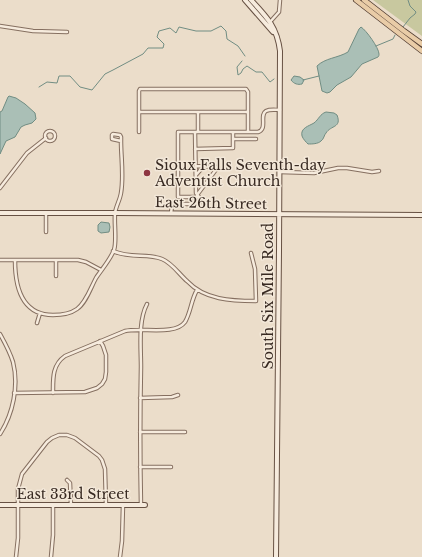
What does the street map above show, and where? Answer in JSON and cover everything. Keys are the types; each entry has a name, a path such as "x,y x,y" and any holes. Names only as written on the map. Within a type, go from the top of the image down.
{"main road":[{"name":"South Six Mile Road","path":"245,0 269,24"},
{"name":"South Six Mile Road","path":"251,0 276,35 280,51 280,215 276,557"},
{"path":"356,0 422,51"},
{"path":"364,0 404,32 422,44"},
{"name":"East 26th Street","path":"0,213 171,213 422,216"},
{"name":"East 33rd Street","path":"0,505 143,505"}],"street":[{"path":"269,24 279,12 280,0"},
{"path":"0,26 32,31 67,32"},
{"path":"139,132 140,89 246,89 248,92 248,132"},
{"path":"198,196 178,197 178,132 258,132 262,129 263,114 265,112 270,110 280,110"},
{"path":"139,112 248,112"},
{"path":"171,213 172,206 174,204 199,204 196,193 198,112"},
{"path":"196,148 233,148 233,132"},
{"path":"0,188 27,153 46,138"},
{"path":"233,139 256,139"},
{"path":"15,260 16,279 20,295 30,307 40,313 50,315 69,313 78,309 113,251 115,243 115,213 122,191 121,141"},
{"path":"196,166 218,166 198,196"},
{"path":"196,176 203,166"},
{"path":"280,172 314,173 338,168 369,172 379,171"},
{"path":"46,213 46,232"},
{"path":"113,251 123,255 157,257 163,259 197,290 212,297 226,300 256,301 255,269 251,253"},
{"path":"0,260 82,260 101,270"},
{"path":"56,260 56,276"},
{"path":"53,393 54,369 61,358 132,329 167,330 181,326 189,315 197,290"},
{"path":"143,505 140,467 141,330 142,316 147,304"},
{"path":"37,323 40,313"},
{"path":"0,334 13,363 15,379 10,412 0,434"},
{"path":"14,393 85,392 97,388 102,384 105,378 106,356 100,341"},
{"path":"140,398 172,397 178,395"},
{"path":"140,432 185,432"},
{"path":"16,557 18,538 18,489 22,474 46,442 52,438 67,435 75,438 99,456 104,465 106,474 106,505"},
{"path":"140,467 171,467"},
{"path":"67,480 70,483 71,505"},
{"path":"51,557 53,505"},
{"path":"120,557 123,505"}],"green space":[{"path":"373,0 422,0 422,36"}],"shaded area":[{"path":"361,27 375,44 379,56 362,64 351,77 337,85 330,92 327,93 322,91 317,66 324,61 348,52"},
{"path":"294,76 300,77 304,80 302,84 296,84 291,80"},
{"path":"9,96 16,98 25,104 35,113 36,119 32,123 21,127 15,137 6,141 0,154 0,112 2,111"},
{"path":"326,112 337,115 337,124 328,130 320,142 308,144 302,137 302,131"},
{"path":"101,222 109,223 109,232 101,233 98,231 98,225"}],"waterway":[{"path":"403,27 416,12 410,6 408,0"},
{"path":"39,87 47,82 57,83 59,76 70,76 80,87 92,90 105,74 143,54 148,48 163,48 164,44 157,37 159,31 170,28 176,33 179,27 196,31 211,31 221,26 226,31 227,39 238,46 245,56"},
{"path":"376,46 393,39 395,35"},
{"path":"242,61 237,67 238,75 247,66 256,72 262,72 270,82 274,79"},
{"path":"303,80 319,76"}],"place":[{"name":"Sioux Falls Seventh-day Adventist Church","path":"147,173"}]}
